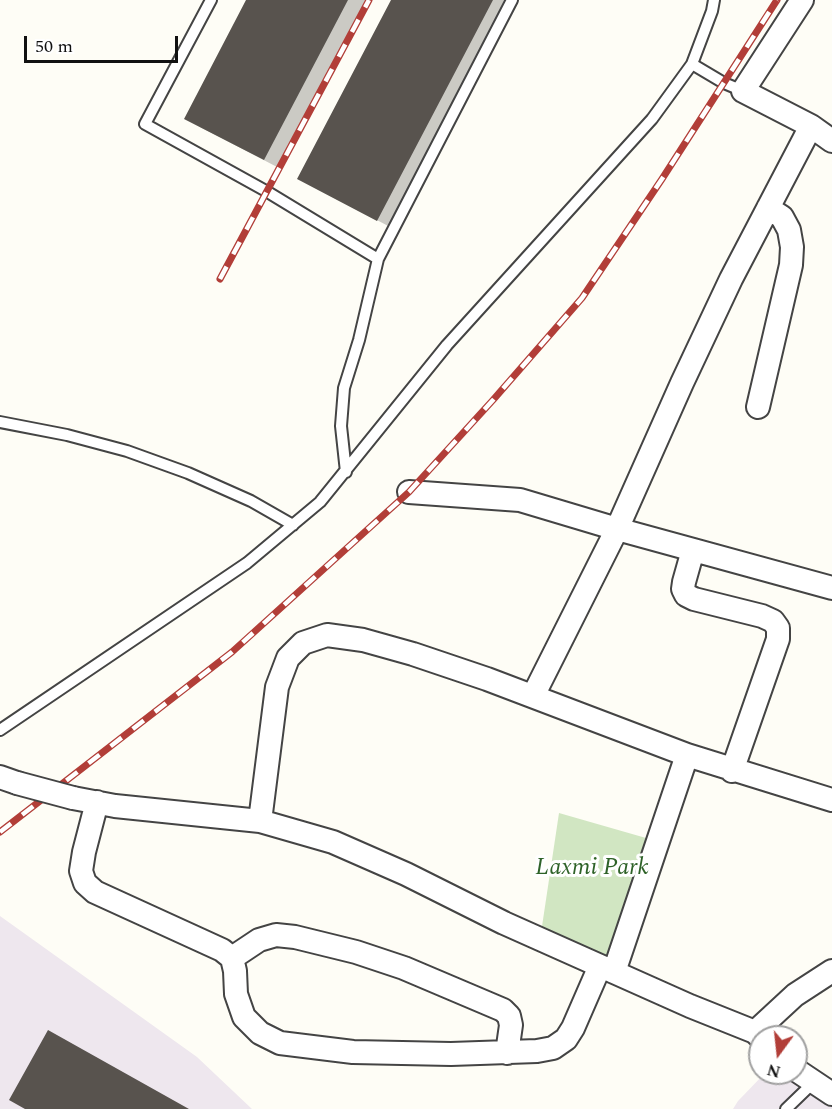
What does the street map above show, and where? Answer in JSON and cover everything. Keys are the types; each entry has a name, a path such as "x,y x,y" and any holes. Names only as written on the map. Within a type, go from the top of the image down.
{"street":[{"path":"802,0 742,91 811,126 832,141"},
{"path":"533,696 617,529 682,382 811,126"},
{"path":"758,407 791,265 792,247 789,230 782,217 768,208"},
{"path":"409,492 520,500 832,588"},
{"path":"693,550 684,582 683,589 686,595 762,616 773,621 778,628 778,639 732,771"},
{"path":"260,821 278,687 288,658 303,643 327,635 363,640 434,661 732,771 832,800"},
{"path":"97,802 81,871 85,883 95,892 222,950 232,958 236,994 244,1017 260,1033 280,1043 353,1052 537,1052 553,1048 566,1039 607,969 687,755"},
{"path":"8,780 97,802 260,821 333,842 406,874 504,923 748,1031"},
{"path":"232,958 259,940 276,935 295,937 356,952 404,968 503,1010 509,1016 511,1025 507,1053"},
{"path":"767,1025 795,995 832,970"}],"lane":[{"path":"211,0 145,124 266,191 378,258"},
{"path":"346,472 341,426 344,388 359,340 378,258 512,0"},
{"path":"0,730 247,563 320,502 447,345 652,119 692,64 714,0"},
{"path":"692,64 742,91"},
{"path":"0,422 67,435 127,451 188,473 251,501 293,525"},
{"path":"786,1109 814,1082"}],"shaded area":[{"path":"0,916 197,1057 252,1109 0,1109"},
{"path":"808,1080 832,1094 832,1109 733,1109 753,1085 808,1085"}],"green space":[{"name":"Laxmi Park","path":"559,813 646,838 606,960 541,933"}],"building":[{"path":"246,0 348,0 264,160 184,119"},
{"path":"391,0 493,0 377,221 297,179"},
{"path":"48,1030 189,1109 25,1109 9,1100"}],"railway":[{"path":"220,279 369,0"},
{"path":"0,832 232,652 409,492 582,298 777,0"}]}
